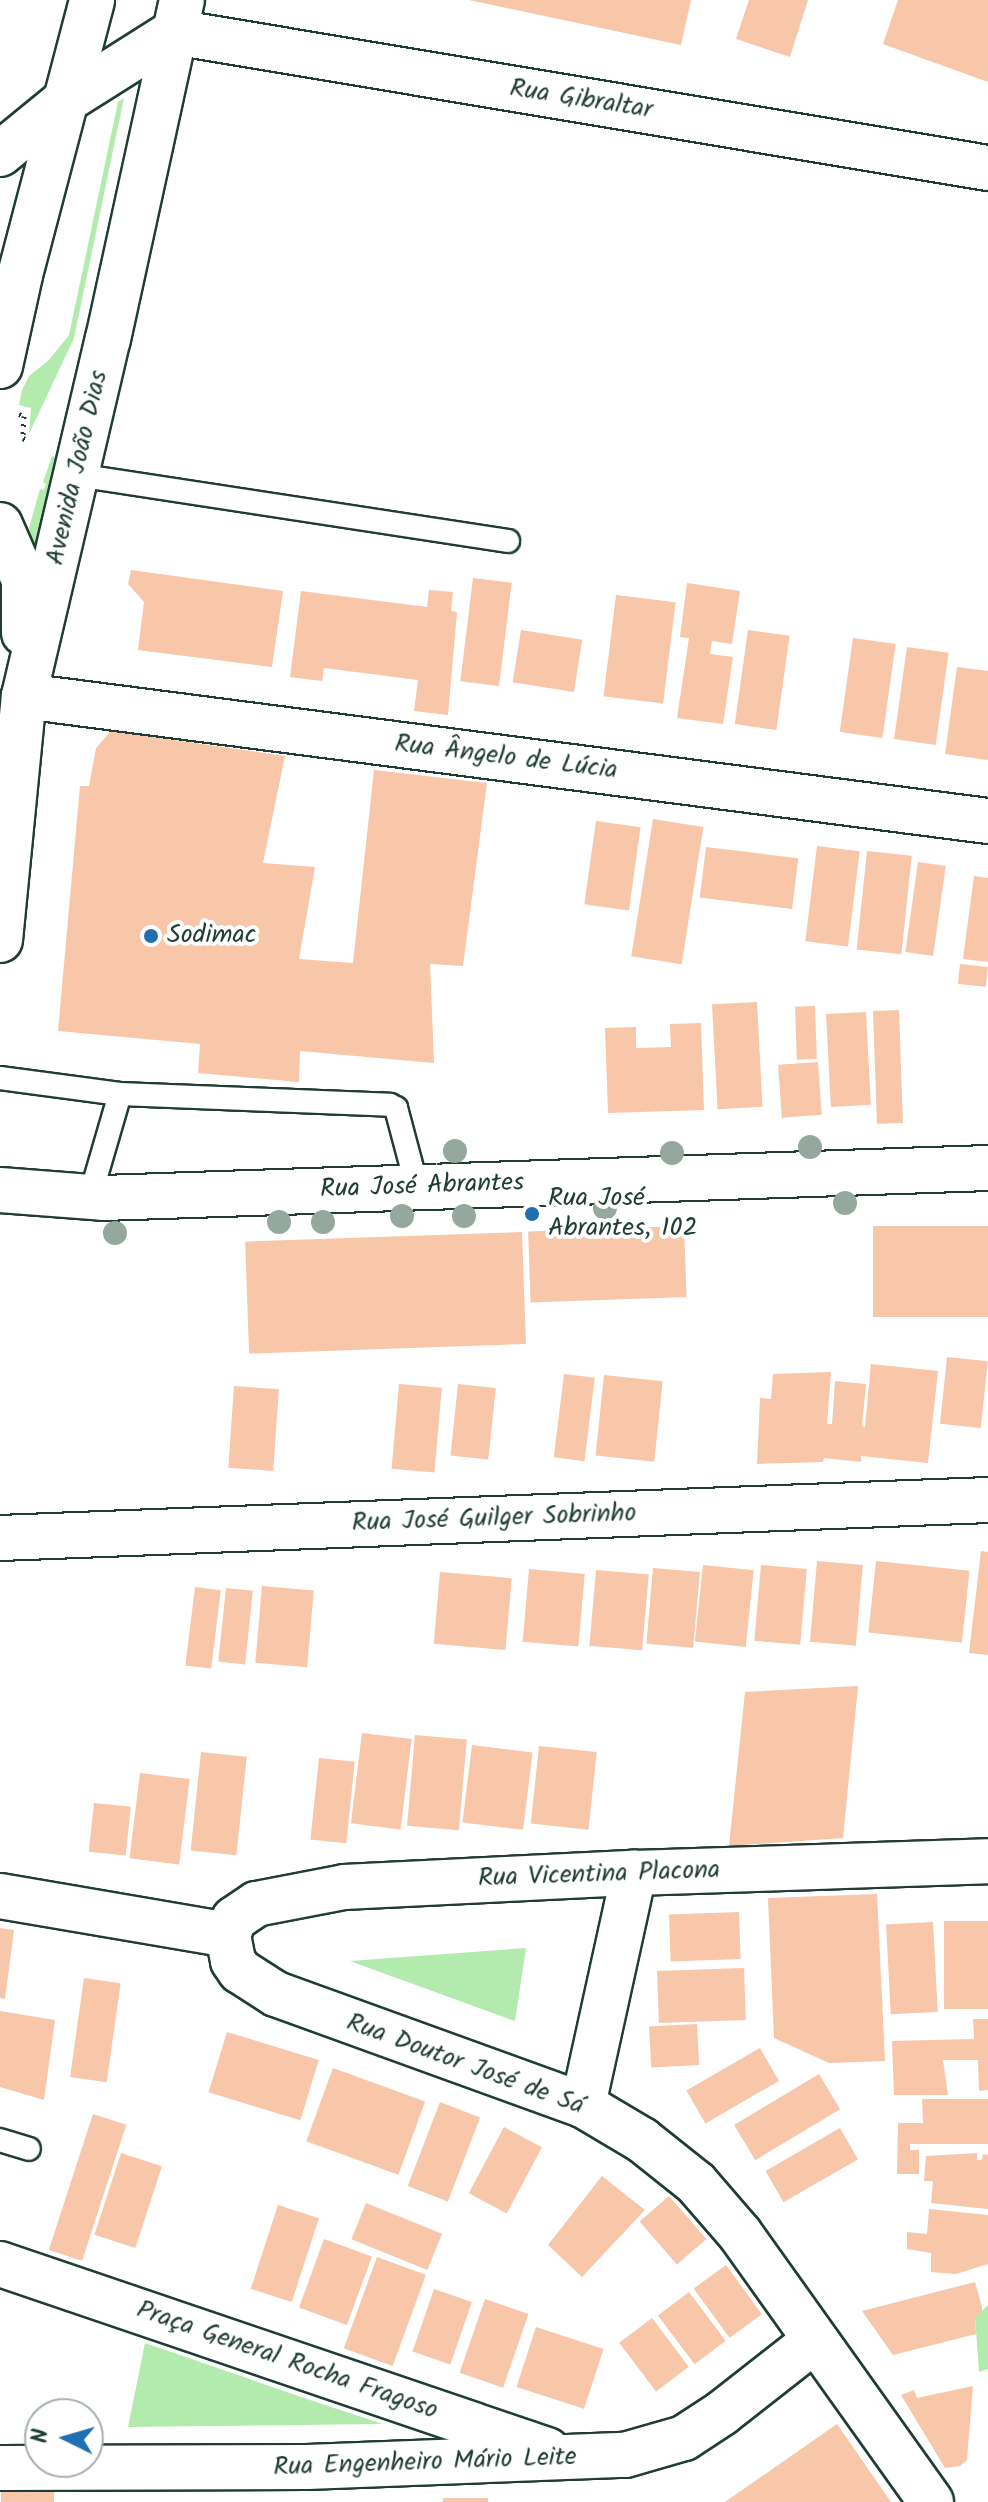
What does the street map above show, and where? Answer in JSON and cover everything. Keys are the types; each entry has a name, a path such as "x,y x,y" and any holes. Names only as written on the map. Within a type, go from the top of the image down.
{"street":[{"path":"0,366 92,0"},
{"path":"0,154 178,16"},
{"name":"Rua Gibraltar","path":"178,16 988,168"},
{"name":"Avenida João Dias","path":"0,940 24,696 77,475 178,16"},
{"path":"0,525 24,580 24,696"},
{"name":"Rua Ângelo de Lúcia","path":"24,696 988,821"},
{"name":"Rua José Abrantes","path":"0,1190 90,1197 988,1168"},
{"name":"Rua José Guilger Sobrinho","path":"0,1538 988,1500"},
{"name":"Rua Vicentina Placona","path":"228,1935 234,1919 256,1904 344,1887 988,1861"},
{"path":"583,2105 634,1873"},
{"path":"0,1896 228,1935"},
{"name":"Rua Doutor José de Sá","path":"228,1935 233,1961 240,1971 276,1994 583,2105 642,2140 696,2183 740,2234 931,2502"},
{"name":"Praça General Rocha Fragoso","path":"0,2264 574,2459"},
{"name":"Rua Engenheiro Mário Leite","path":"0,2468 307,2467 625,2455 684,2438 722,2413 815,2340"}],"lane":[{"path":"77,475 508,541"},
{"path":"0,1078 120,1094 390,1105 396,1108 417,1187"},
{"path":"90,1197 120,1094"},
{"path":"0,2140 29,2149"}],"path":[{"path":"19,414 24,416 23,438 28,441"}],"green space":[{"path":"124,98 74,338 29,434 31,408 19,405 22,390 29,376 48,361 69,335 118,102"},
{"path":"52,456 68,461 39,558 33,549 29,528 40,489 44,490 46,484 43,482"},
{"path":"526,1948 515,2021 350,1961"},
{"path":"988,2305 988,2369 979,2372 975,2317"},
{"path":"145,2343 313,2401 383,2424 128,2427"}],"building":[{"path":"469,0 691,0 681,45"},
{"path":"749,0 808,0 790,57 736,39"},
{"path":"898,0 988,0 988,82 883,44"},
{"path":"131,570 283,591 272,667 138,650 144,602 128,584"},
{"path":"473,578 512,583 499,686 460,681"},
{"path":"687,583 740,591 732,644 712,641 710,654 733,657 723,724 677,718 689,638 680,637"},
{"path":"429,590 453,592 451,611 457,612 448,715 414,711 418,680 324,668 322,681 290,677 301,591 427,607"},
{"path":"616,595 676,602 663,704 604,696"},
{"path":"521,630 582,640 574,692 513,682"},
{"path":"748,630 790,636 776,730 735,724"},
{"path":"853,638 896,644 882,738 840,732"},
{"path":"907,647 949,653 936,745 894,739"},
{"path":"957,667 988,671 988,760 945,754"},
{"path":"111,731 285,756 263,863 315,867 299,959 353,963 374,770 487,783 463,966 430,964 434,1063 300,1051 299,1082 198,1073 200,1044 58,1031 80,786 89,786 96,748"},
{"path":"653,819 703,827 682,964 631,956"},
{"path":"596,821 641,827 629,910 584,904"},
{"path":"817,846 860,851 848,947 805,941"},
{"path":"706,847 798,858 792,909 700,898"},
{"path":"867,851 912,856 901,954 857,949"},
{"path":"918,862 946,866 933,956 905,952"},
{"path":"974,876 988,878 988,962 963,959"},
{"path":"960,964 988,967 986,987 958,984"},
{"path":"757,1002 762,1107 718,1109 712,1004"},
{"path":"815,1006 817,1059 797,1060 795,1007"},
{"path":"899,1010 903,1123 877,1124 873,1011"},
{"path":"866,1012 871,1105 831,1107 826,1014"},
{"path":"701,1023 704,1110 608,1113 605,1028 636,1027 636,1048 671,1047 670,1024"},
{"path":"818,1062 822,1115 782,1118 778,1065"},
{"path":"684,1226 686,1297 531,1302 528,1231"},
{"path":"873,1226 988,1226 988,1317 873,1317"},
{"path":"522,1232 526,1344 249,1354 245,1242"},
{"path":"947,1357 988,1361 981,1428 940,1424"},
{"path":"871,1364 938,1371 928,1463 861,1456 861,1462 824,1458 823,1462 757,1464 760,1398 771,1399 773,1374 831,1372 827,1424 832,1424 835,1381 866,1384 862,1426 865,1427"},
{"path":"564,1374 595,1378 585,1461 554,1457"},
{"path":"604,1375 663,1381 654,1462 596,1456"},
{"path":"399,1384 442,1388 434,1472 392,1469"},
{"path":"458,1384 496,1388 488,1460 450,1456"},
{"path":"234,1386 279,1389 273,1471 228,1468"},
{"path":"981,1551 988,1552 988,1655 969,1653"},
{"path":"817,1561 863,1565 856,1646 810,1642"},
{"path":"876,1561 969,1571 962,1642 868,1633"},
{"path":"703,1565 754,1570 746,1647 695,1642"},
{"path":"761,1565 807,1569 800,1645 754,1641"},
{"path":"653,1568 700,1572 693,1648 646,1644"},
{"path":"529,1569 585,1574 578,1647 523,1642"},
{"path":"596,1570 649,1575 642,1650 589,1646"},
{"path":"440,1572 512,1578 505,1650 434,1644"},
{"path":"262,1586 314,1591 307,1667 255,1663"},
{"path":"195,1587 221,1590 211,1669 185,1665"},
{"path":"226,1588 253,1591 245,1664 218,1662"},
{"path":"858,1686 843,1838 729,1846 745,1692"},
{"path":"362,1733 412,1739 401,1829 351,1823"},
{"path":"415,1735 467,1740 459,1830 407,1826"},
{"path":"472,1745 533,1752 523,1830 462,1822"},
{"path":"539,1746 597,1752 589,1830 531,1824"},
{"path":"201,1752 247,1757 236,1855 191,1850"},
{"path":"319,1758 355,1762 346,1843 310,1840"},
{"path":"140,1773 190,1779 179,1864 130,1858"},
{"path":"94,1803 131,1807 126,1856 89,1852"},
{"path":"877,1894 885,2061 829,2063 774,2038 768,1898"},
{"path":"739,1912 741,1959 671,1961 669,1914"},
{"path":"944,1921 988,1921 988,2009 944,2009"},
{"path":"933,1922 938,2012 891,2014 886,1924"},
{"path":"0,1928 14,1930 5,1999 0,1998"},
{"path":"744,1968 746,2020 659,2023 657,1971"},
{"path":"84,1978 121,1983 107,2082 70,2077"},
{"path":"0,2011 55,2020 44,2100 0,2087"},
{"path":"973,2019 988,2019 988,2090 979,2091 978,2060 943,2060 948,2095 894,2095 892,2041 974,2039"},
{"path":"697,2024 699,2065 651,2067 649,2027"},
{"path":"227,2032 319,2060 300,2120 209,2092"},
{"path":"760,2048 779,2081 705,2123 686,2090"},
{"path":"333,2068 425,2102 398,2175 306,2141"},
{"path":"819,2074 840,2109 755,2160 734,2125"},
{"path":"922,2099 988,2099 988,2144 910,2144 910,2150 919,2150 919,2174 897,2174 898,2123 923,2123"},
{"path":"440,2102 480,2117 448,2201 408,2186"},
{"path":"93,2114 126,2125 82,2261 49,2250"},
{"path":"504,2127 542,2147 507,2213 469,2193"},
{"path":"840,2128 858,2159 784,2202 766,2171"},
{"path":"121,2153 162,2166 135,2248 94,2235"},
{"path":"977,2153 977,2160 982,2160 983,2154 988,2155 988,2209 931,2203 933,2181 924,2181 926,2156"},
{"path":"602,2176 645,2210 582,2277 548,2245"},
{"path":"669,2196 706,2239 677,2265 640,2222"},
{"path":"366,2203 442,2234 427,2270 351,2239"},
{"path":"278,2205 319,2218 292,2302 251,2289"},
{"path":"929,2209 988,2215 988,2264 956,2274 931,2272 931,2253 907,2249 907,2232 927,2234"},
{"path":"324,2239 372,2256 347,2325 299,2308"},
{"path":"377,2257 426,2275 393,2366 344,2348"},
{"path":"726,2265 762,2314 729,2338 694,2289"},
{"path":"975,2282 982,2307 982,2313 975,2317 976,2334 893,2355 862,2311"},
{"path":"434,2289 472,2302 450,2364 413,2351"},
{"path":"689,2292 726,2341 695,2364 658,2315"},
{"path":"485,2299 528,2314 503,2388 460,2373"},
{"path":"652,2318 689,2367 656,2391 619,2343"},
{"path":"536,2327 604,2349 584,2409 517,2387"},
{"path":"973,2386 967,2460 960,2466 945,2468 901,2395 914,2390 917,2398"},
{"path":"837,2424 891,2502 725,2502"},
{"path":"1,2489 54,2489 54,2502 1,2502"},
{"path":"443,2498 488,2498 488,2502 443,2502"}],"place":[{"name":"Sodimac","path":"151,936"},
{"name":"Rua José Abrantes, 102","path":"532,1214"}]}
